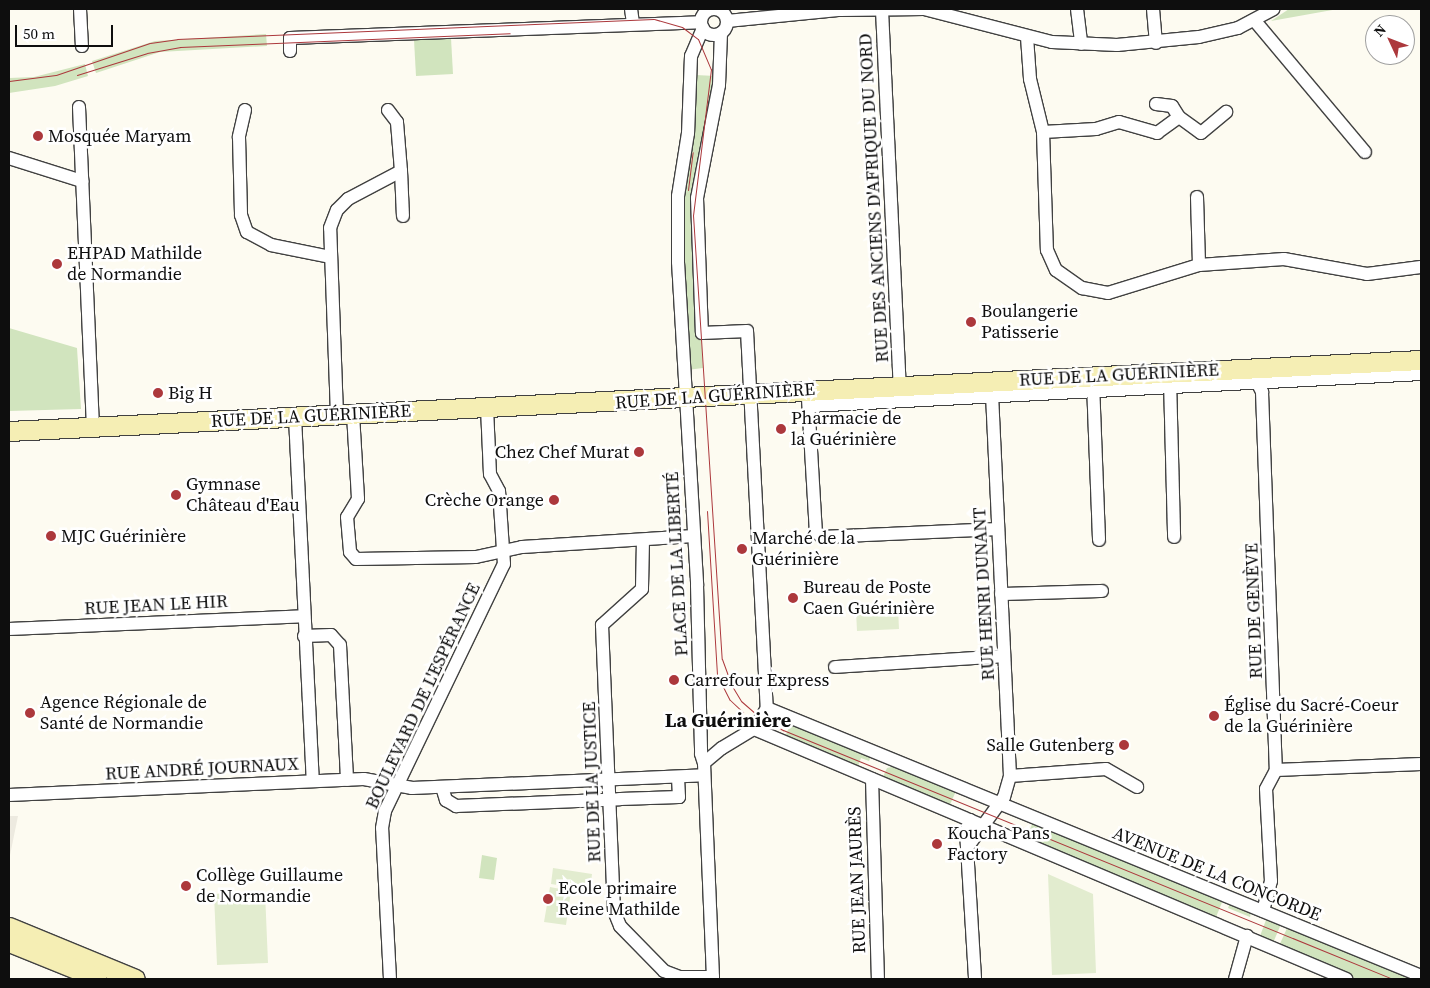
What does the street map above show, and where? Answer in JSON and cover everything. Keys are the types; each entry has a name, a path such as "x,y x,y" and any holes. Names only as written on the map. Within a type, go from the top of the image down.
{"main road":[{"name":"RUE DE LA GUÉRINIÈRE","path":"9,431 684,399 750,394 808,398 900,385 992,389 1256,376 1421,360"},
{"path":"9,928 135,979"},
{"path":"9,942 101,979"}],"street":[{"path":"80,9 82,46"},
{"path":"631,9 633,24"},
{"path":"702,25 706,12 715,9 723,12 727,21"},
{"path":"727,21 840,10 924,9 1027,37 1081,44 1156,43 1199,37 1255,21 1273,9"},
{"path":"1076,9 1081,44"},
{"path":"1152,9 1156,43"},
{"name":"RUE DES ANCIENS D'AFRIQUE DU NORD","path":"882,10 900,385"},
{"path":"704,769 722,748 754,729 768,708 748,331 702,333 697,198 719,85 720,33 727,21"},
{"path":"1255,21 1365,152"},
{"path":"290,51 290,38 633,24 702,25 711,34 720,33"},
{"name":"PLACE DE LA LIBERTÉ","path":"702,25 691,56 688,133 678,196 684,399 694,536 702,726 701,754 704,769 713,978"},
{"path":"1027,37 1030,79 1043,132 1047,250 1056,270 1082,288 1108,293 1199,265 1284,259 1367,274 1421,267"},
{"path":"1156,104 1172,106 1180,117 1201,133 1226,112"},
{"path":"79,107 93,427"},
{"path":"245,110 239,137 241,216 247,232 271,245 330,257"},
{"path":"388,110 397,122 403,216"},
{"path":"1043,132 1096,129 1119,122 1157,134 1180,117"},
{"path":"9,158 82,181"},
{"path":"401,171 348,199 337,210 330,228 330,257 345,415 358,499 347,517 350,552 354,557 476,557 503,549 694,536"},
{"path":"1197,197 1199,265"},
{"path":"1256,376 1421,374"},
{"name":"RUE DE GENÈVE","path":"1256,376 1262,392 1276,770 1266,789 1271,881 1263,911"},
{"path":"1170,380 1174,537"},
{"path":"1093,384 1099,540"},
{"path":"992,389 808,398 816,532 822,537 998,529"},
{"name":"RUE HENRI DUNANT","path":"992,389 1010,776 1009,786 1000,803"},
{"name":"BOULEVARD DE L'ESPÉRANCE","path":"390,979 382,828 396,787 504,564 499,491 490,474 487,408"},
{"path":"295,417 304,636 313,781"},
{"name":"RUE DE LA JUSTICE","path":"642,540 642,589 602,625 616,920 658,965 672,975 713,978"},
{"path":"1001,594 1102,591"},
{"name":"RUE JEAN LE HIR","path":"9,629 304,616"},
{"path":"304,636 331,635 340,645 347,780"},
{"path":"835,667 1004,656"},
{"name":"AVENUE DE LA CONCORDE","path":"768,708 1421,976"},
{"path":"702,726 708,738 722,748"},
{"path":"754,729 1346,979"},
{"path":"1276,770 1421,764"},
{"name":"RUE ANDRÉ JOURNAUX","path":"9,795 374,779 396,787 442,787 608,778 678,777 704,769"},
{"path":"1010,776 1106,769 1137,787"},
{"path":"442,787 446,800 456,806 679,796 678,777"},
{"name":"RUE JEAN JAURÈS","path":"872,779 878,979"},
{"path":"969,845 1000,803"},
{"path":"970,820 966,831 969,845 975,979"},
{"path":"1235,979 1246,936"}],"green space":[{"path":"1289,9 1338,9 1271,21"},
{"path":"266,34 267,46 160,52 96,73 92,61 155,41"},
{"path":"451,38 453,74 416,76 414,40"},
{"path":"85,64 88,76 55,86 9,93 9,78 34,77"},
{"path":"696,75 715,76 696,234 703,368 687,370 684,206"},
{"path":"9,328 77,348 81,409 9,411"},
{"path":"898,608 899,629 857,631 856,610"},
{"path":"791,723 871,756 869,761 861,758 857,769 784,739"},
{"path":"896,766 956,791 949,807 882,779 887,768"},
{"path":"1033,822 1223,900 1216,917 1026,839"},
{"path":"482,855 497,858 494,880 479,878"},
{"path":"553,868 592,874 590,890 551,884"},
{"path":"1048,874 1093,894 1096,973 1052,975"},
{"path":"550,887 571,891 566,925 544,922"},
{"path":"265,892 268,963 217,965 214,894"},
{"path":"1230,903 1251,913 1250,917 1228,908"},
{"path":"1266,920 1281,924 1273,943 1260,936"},
{"path":"1288,926 1406,976 1405,979 1357,979 1279,946"}],"shaded area":[{"path":"9,816 18,816 9,860"}],"tram line":[{"path":"9,81 56,75 150,43 177,39 654,19 682,27 698,39 711,69 693,215 722,659 732,686 741,701 762,719 783,730 1393,979"},
{"path":"77,75 147,53 180,47 510,33"},
{"path":"688,190 693,152"},
{"path":"707,511 717,675 730,700 743,712"}],"place":[{"name":"Mosquée Maryam","path":"38,136"},
{"name":"EHPAD Mathilde de Normandie","path":"57,264"},
{"name":"Boulangerie Patisserie","path":"971,322"},
{"name":"Big H","path":"158,393"},
{"name":"Pharmacie de la Guérinière","path":"781,429"},
{"name":"Chez Chef Murat","path":"639,452"},
{"name":"Gymnase Château d'Eau","path":"176,495"},
{"name":"Crèche Orange","path":"554,500"},
{"name":"MJC Guérinière","path":"51,536"},
{"name":"Marché de la Guérinière","path":"742,549"},
{"name":"Bureau de Poste Caen Guérinière","path":"793,598"},
{"name":"Carrefour Express","path":"674,680"},
{"name":"Agence Régionale de Santé de Normandie","path":"30,713"},
{"name":"Église du Sacré-Coeur de la Guérinière","path":"1214,716"},
{"name":"Salle Gutenberg","path":"1124,745"},
{"name":"Koucha Pans Factory","path":"937,844"},
{"name":"Collège Guillaume de Normandie","path":"186,886"},
{"name":"Ecole primaire Reine Mathilde","path":"548,899"}],"district":[{"name":"La Guérinière","path":"728,720"}]}
